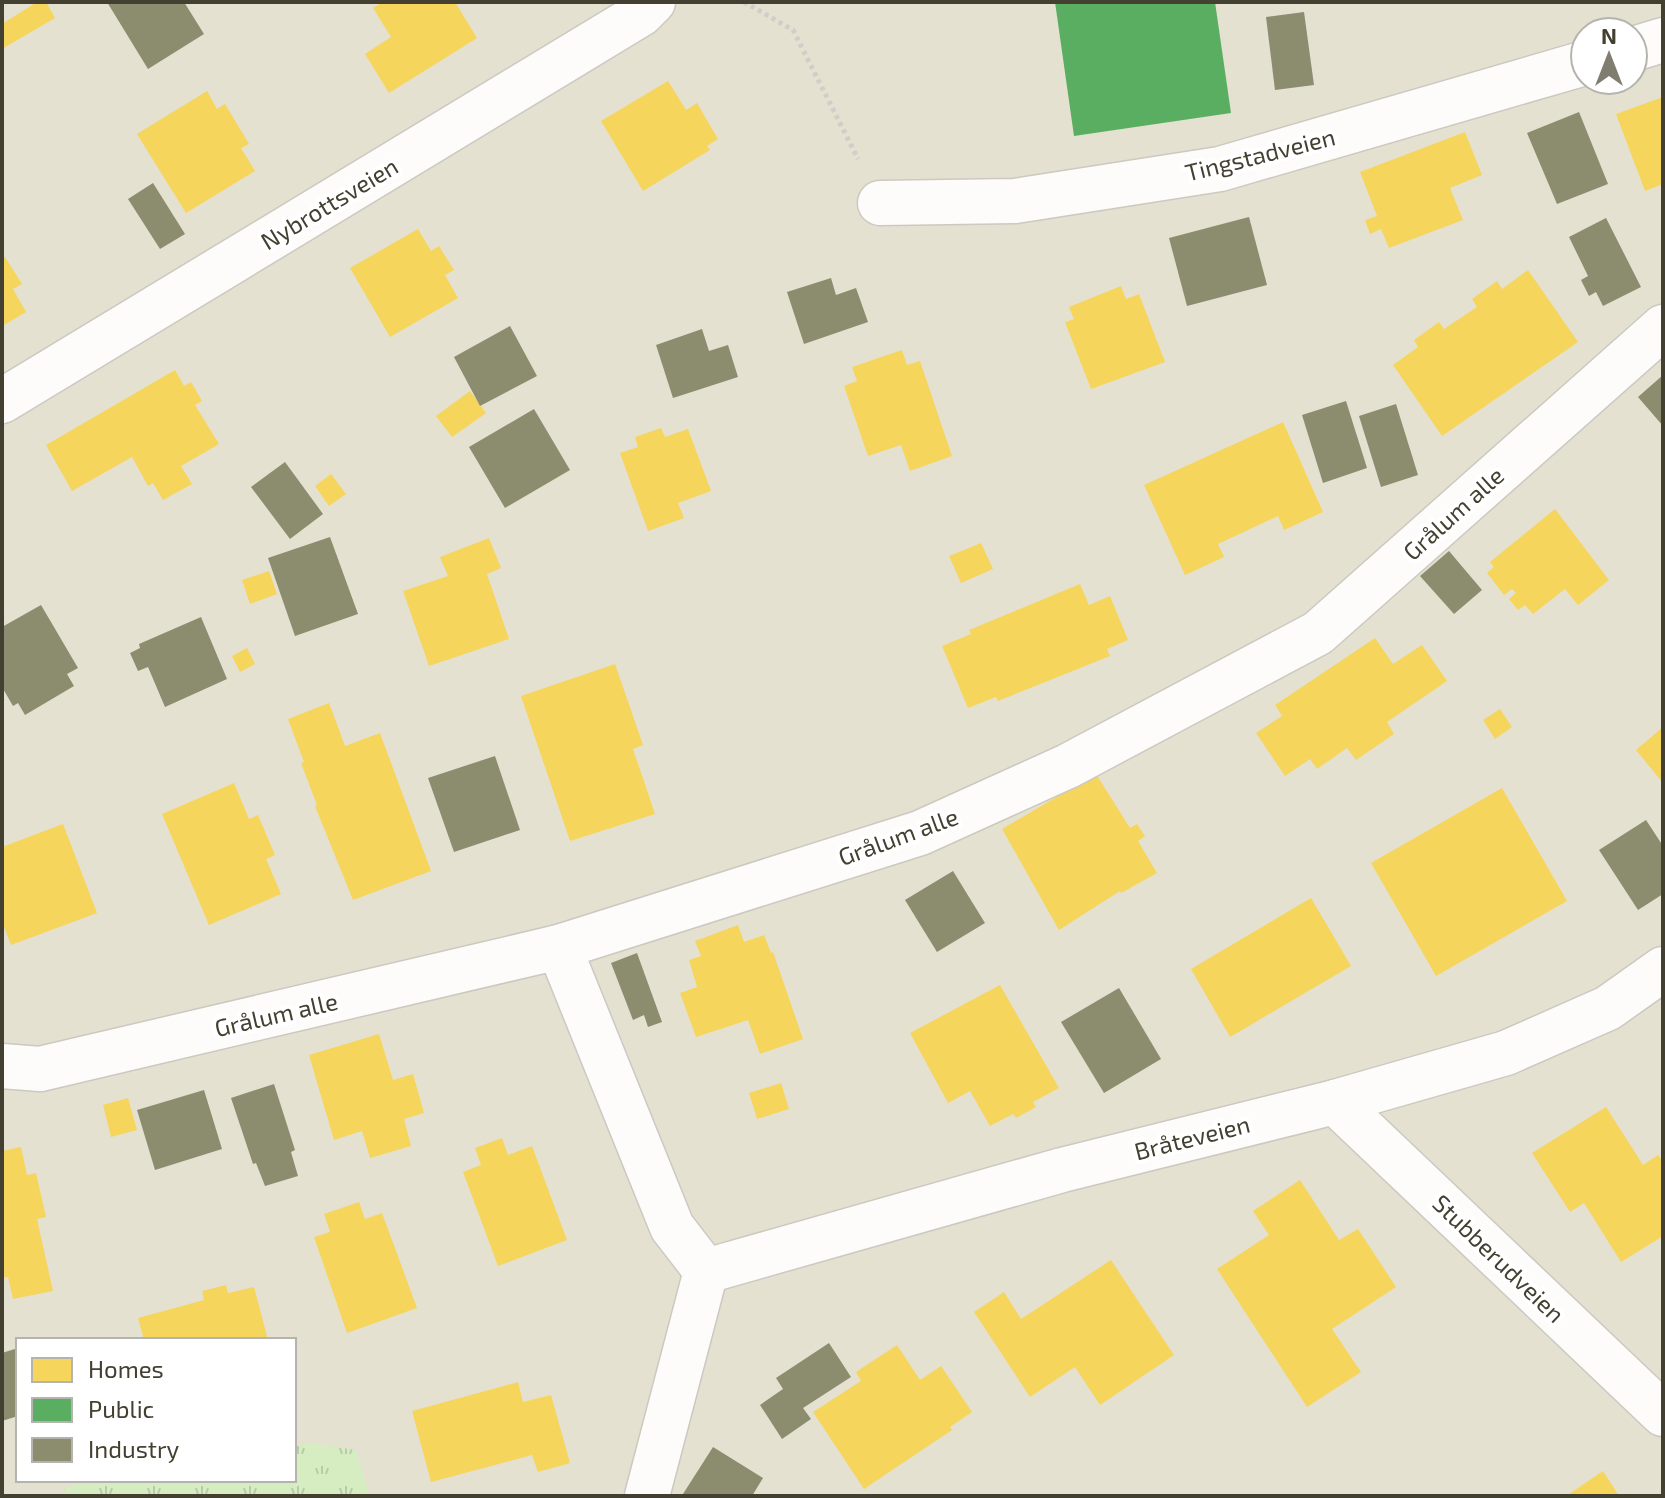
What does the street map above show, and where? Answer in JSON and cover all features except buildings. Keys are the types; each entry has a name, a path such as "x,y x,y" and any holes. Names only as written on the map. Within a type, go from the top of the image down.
{"street":[{"name":"Nybrottsveien","path":"2,401 641,14 653,2"},
{"name":"Tingstadveien","path":"880,203 1015,201 1220,169 1569,68"},
{"name":"Grålum alle","path":"2,1066 40,1069 559,947 920,833 1068,766 1318,633 1663,327"},
{"path":"559,947 672,1227 706,1271 647,1496"},
{"name":"Bråteveien","path":"706,1271 1062,1170 1335,1102 1506,1053 1608,1008 1663,969"},
{"name":"Stubberudveien","path":"1335,1102 1663,1414"}],"path":[{"path":"744,2 793,30 880,203"}],"shaded area":[{"path":"2,2 1663,2 1663,1496 2,1496"}],"green space":[{"path":"311,1443 356,1450 370,1496 64,1496 65,1487 93,1482 296,1482 296,1446"}]}
